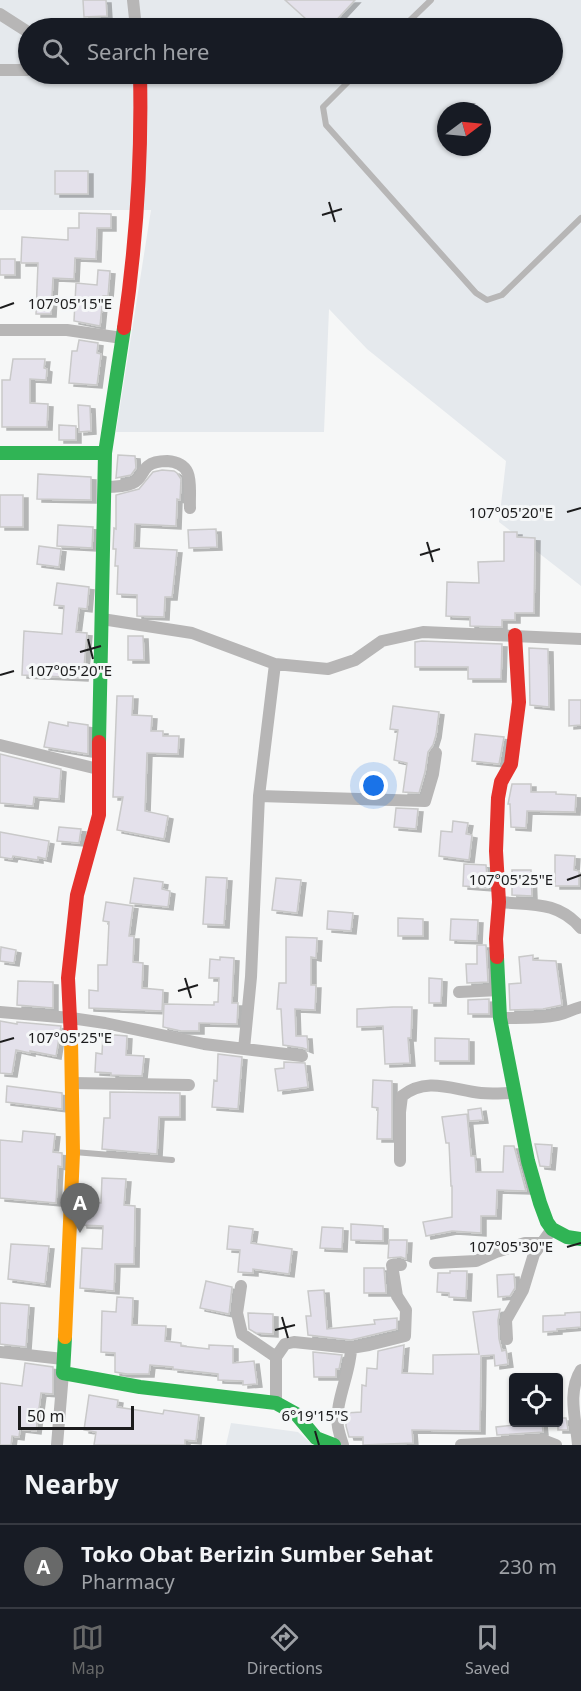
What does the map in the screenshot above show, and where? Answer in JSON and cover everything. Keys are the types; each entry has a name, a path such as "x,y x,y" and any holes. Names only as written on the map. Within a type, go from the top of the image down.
{"street":[{"path":"133,0 135,18"},
{"path":"0,14 18,26"},
{"path":"0,69 18,70"},
{"path":"57,1445 73,1153 71,1018 68,978 77,895 99,815 105,453 132,262 141,123 140,84"},
{"path":"0,330 67,330 122,338"},
{"path":"0,453 105,453"},
{"path":"104,487 133,483 148,466 154,463 178,462 186,468 189,474 190,508"},
{"path":"102,619 192,633 276,664 328,669 355,660 382,641 423,632 581,639"},
{"path":"515,635 519,702 511,764 501,782 498,798 496,850 499,902 495,939 500,1018 531,1171 540,1203 552,1229 567,1237 581,1239"},
{"path":"244,1049 251,977 260,796 276,664"},
{"path":"0,745 98,769"},
{"path":"260,796 425,801 436,753"},
{"path":"499,902 561,910 571,916 581,928"},
{"path":"459,992 498,990"},
{"path":"500,1018 540,1018 581,1007"},
{"path":"0,1012 71,1018 204,1044 302,1056"},
{"path":"72,1083 189,1084"},
{"path":"400,1161 400,1112 402,1096 406,1093 432,1084 480,1093 515,1093"},
{"path":"507,1339 506,1320 523,1290 534,1254 552,1229"},
{"path":"435,1263 476,1261 525,1243 540,1244"},
{"path":"276,1403 276,1357 285,1344 294,1342 351,1348 369,1346 405,1336 406,1310 397,1296 392,1265 401,1265"},
{"path":"242,1286 237,1313 242,1334 276,1357"},
{"path":"343,1445 337,1425 351,1361 351,1348"},
{"path":"0,1352 140,1387 276,1403 296,1414 316,1438 334,1445"},
{"path":"578,1445 573,1397 576,1378 581,1370"},
{"path":"461,1445 543,1440 556,1445"}],"lane":[{"path":"412,18 431,0"},
{"path":"346,84 323,107 326,125 476,293 487,300 502,295 581,218"},
{"path":"73,1153 172,1160"}],"shaded area":[{"path":"0,0 581,0 581,586 499,522 506,461 367,349 329,309 324,432 116,432 151,210 0,210"},
{"path":"231,1423 298,1432 313,1445 226,1445"}],"building":[{"path":"83,0 106,0 107,16 84,17"},
{"path":"285,0 355,0 338,18 305,18"},
{"path":"55,171 88,171 88,194 55,194"},
{"path":"79,213 111,214 111,228 97,228 96,259 75,258 74,279 53,278 51,314 36,314 38,263 21,263 22,237 68,240 68,228 79,228"},
{"path":"0,259 15,259 15,275 0,275"},
{"path":"98,270 110,271 108,296 103,296 100,326 74,321 76,283 97,285"},
{"path":"79,340 98,343 97,353 101,354 97,385 69,383 72,351 77,351"},
{"path":"13,359 45,359 46,380 30,379 30,403 48,404 47,427 2,427 2,380 10,380"},
{"path":"78,405 90,406 91,431 79,432"},
{"path":"59,425 76,426 76,440 59,440"},
{"path":"118,455 135,456 136,468 131,475 116,478"},
{"path":"174,471 181,479 180,500 177,499 176,526 135,524 134,548 177,550 172,597 165,597 164,617 137,616 137,595 117,594 118,566 115,566 116,549 113,549 114,528 116,529 116,495 139,489 153,472"},
{"path":"38,474 91,477 91,500 37,499"},
{"path":"0,495 23,495 23,527 0,527"},
{"path":"58,525 93,527 92,548 57,546"},
{"path":"216,529 217,547 189,548 188,530"},
{"path":"504,532 517,532 517,537 535,538 534,613 515,613 515,620 502,620 502,627 470,626 470,617 446,616 447,582 479,583 478,562 504,561"},
{"path":"39,546 61,549 59,567 37,564"},
{"path":"57,583 89,587 87,609 79,608 76,632 87,633 83,678 22,675 24,631 62,634 64,606 54,605"},
{"path":"128,636 143,636 144,660 128,660"},
{"path":"415,642 502,644 501,679 468,679 468,667 415,667"},
{"path":"529,648 548,649 549,707 530,705"},
{"path":"117,696 133,696 132,715 152,716 151,731 163,731 163,736 179,736 178,754 147,753 145,811 168,816 164,839 117,830 123,797 113,797"},
{"path":"569,700 581,700 581,725 569,726"},
{"path":"393,706 439,712 436,735 428,752 419,793 403,792 407,763 394,760 398,730 390,729"},
{"path":"49,722 68,726 68,722 88,725 88,754 44,747"},
{"path":"475,734 504,737 499,764 472,761"},
{"path":"0,754 61,769 59,799 34,797 33,806 0,803"},
{"path":"512,784 531,784 531,792 576,795 575,812 527,811 526,828 511,827 510,804 508,804"},
{"path":"396,808 418,809 416,829 394,827"},
{"path":"453,821 468,823 466,834 472,835 469,860 439,856 441,831 452,832"},
{"path":"59,827 81,829 79,843 57,841"},
{"path":"0,832 49,841 46,859 0,857"},
{"path":"555,855 575,856 574,870 579,871 579,886 555,886"},
{"path":"464,864 486,865 488,888 463,886"},
{"path":"512,870 531,870 532,896 512,895"},
{"path":"206,877 227,878 224,925 203,924"},
{"path":"134,878 163,882 162,889 170,891 168,907 130,903"},
{"path":"276,878 301,880 297,913 272,910"},
{"path":"106,902 133,906 129,936 134,936 133,962 143,963 142,988 163,990 162,1011 89,1008 89,990 98,991 98,965 107,965 109,922 103,921"},
{"path":"328,911 353,913 351,931 327,929"},
{"path":"398,918 423,919 423,936 398,936"},
{"path":"451,919 478,920 477,941 450,940"},
{"path":"286,937 317,938 316,958 311,957 311,985 316,985 315,1010 295,1009 296,1036 307,1036 308,1050 283,1045 281,1009 277,1009 279,983 286,983"},
{"path":"477,945 486,945 488,982 467,983 466,964 477,964"},
{"path":"1,947 16,950 14,963 0,961"},
{"path":"533,955 533,960 556,961 562,1005 543,1009 510,1010 509,984 521,983 519,957"},
{"path":"220,957 234,958 232,1003 238,1003 237,1024 199,1023 199,1031 181,1031 163,1027 164,1004 214,1005 214,1002 218,1002 219,978 209,978 210,959 220,960"},
{"path":"429,978 442,979 441,1003 429,1003"},
{"path":"18,981 53,982 53,1008 17,1005"},
{"path":"489,999 489,1014 468,1014 468,1000"},
{"path":"412,1007 411,1038 408,1038 410,1063 385,1064 383,1026 357,1027 357,1009"},
{"path":"0,1021 61,1026 56,1056 16,1050 12,1074 0,1073"},
{"path":"103,1034 127,1036 126,1055 144,1056 142,1076 95,1072 96,1053 102,1054"},
{"path":"435,1038 469,1039 469,1061 435,1061"},
{"path":"218,1054 242,1057 238,1109 212,1107 214,1080 217,1081"},
{"path":"284,1062 305,1063 308,1087 278,1091 275,1069 284,1068"},
{"path":"373,1080 392,1081 392,1139 377,1139 378,1108 372,1107"},
{"path":"7,1086 62,1093 62,1109 6,1102"},
{"path":"110,1092 180,1093 180,1117 159,1117 157,1154 102,1149 104,1118 110,1118"},
{"path":"481,1108 483,1120 469,1121 468,1110"},
{"path":"467,1114 471,1156 475,1156 476,1172 503,1172 504,1146 514,1146 526,1191 497,1190 496,1216 481,1216 481,1233 452,1231 426,1236 423,1222 452,1217 449,1143 446,1143 442,1117"},
{"path":"23,1131 55,1134 53,1152 62,1153 62,1167 58,1166 56,1203 0,1198 0,1140 22,1142"},
{"path":"535,1144 552,1145 550,1167 540,1166"},
{"path":"102,1178 126,1179 124,1205 135,1206 134,1264 115,1264 114,1291 80,1288 82,1248 102,1249 103,1226 82,1225 83,1202 101,1203"},
{"path":"351,1224 383,1226 383,1241 351,1240"},
{"path":"229,1226 253,1229 251,1243 292,1249 289,1274 253,1269 253,1273 238,1272 240,1250 227,1249"},
{"path":"322,1227 343,1228 342,1249 320,1248"},
{"path":"389,1240 407,1240 406,1259 388,1258"},
{"path":"11,1244 49,1246 45,1284 8,1279"},
{"path":"364,1268 384,1268 386,1293 364,1293"},
{"path":"450,1271 467,1271 466,1298 449,1297 449,1293 437,1292 438,1273 450,1273"},
{"path":"514,1274 515,1288 510,1296 498,1297 497,1275"},
{"path":"206,1281 232,1287 229,1314 200,1308"},
{"path":"324,1290 327,1329 375,1324 374,1320 397,1318 397,1329 351,1340 308,1335 306,1316 311,1316 308,1291"},
{"path":"117,1297 133,1298 132,1325 166,1326 165,1341 181,1343 181,1346 209,1349 209,1345 233,1346 233,1363 254,1361 257,1384 243,1385 243,1381 218,1380 218,1374 150,1365 149,1374 115,1372 115,1353 101,1352 102,1311 116,1312"},
{"path":"0,1303 29,1305 26,1347 0,1344"},
{"path":"500,1309 499,1339 502,1351 506,1350 508,1364 495,1366 494,1355 481,1356 480,1431 412,1430 413,1443 363,1445 363,1437 349,1437 346,1413 361,1412 362,1385 366,1386 367,1368 377,1369 378,1351 404,1345 402,1373 433,1374 433,1355 479,1354 473,1312"},
{"path":"581,1312 581,1327 543,1332 543,1316"},
{"path":"248,1313 273,1314 273,1334 256,1333 249,1329"},
{"path":"313,1352 342,1355 339,1369 336,1369 336,1377 314,1377"},
{"path":"25,1363 53,1367 53,1394 41,1393 36,1431 20,1429 19,1437 12,1436 11,1445 0,1445 0,1383 22,1386"},
{"path":"89,1395 118,1400 117,1407 163,1414 164,1410 199,1415 196,1441 185,1440 185,1445 94,1445 96,1432 84,1430"},
{"path":"563,1418 566,1418 568,1430 558,1430 558,1427 563,1427"},
{"path":"496,1427 542,1427 543,1432 497,1435"}],"traffic: fast":[{"path":"99,742 105,453 124,328"},
{"path":"0,453 105,453"},
{"path":"497,957 500,1018 528,1161 540,1203 552,1229 567,1237 581,1239"},
{"path":"65,1337 63,1373 140,1387 276,1403 296,1414 316,1438 334,1445"}],"traffic: slow":[{"path":"65,1337 73,1153 71,1039"}],"traffic: jam":[{"path":"124,328 137,201 140,84"},
{"path":"497,957 498,798 501,782 511,764 519,702 515,635"},
{"path":"71,1039 68,978 77,895 99,815 99,742"}],"place":[{"name":"Toko Obat Berizin Sumber Sehat","path":"80,1233"}]}
